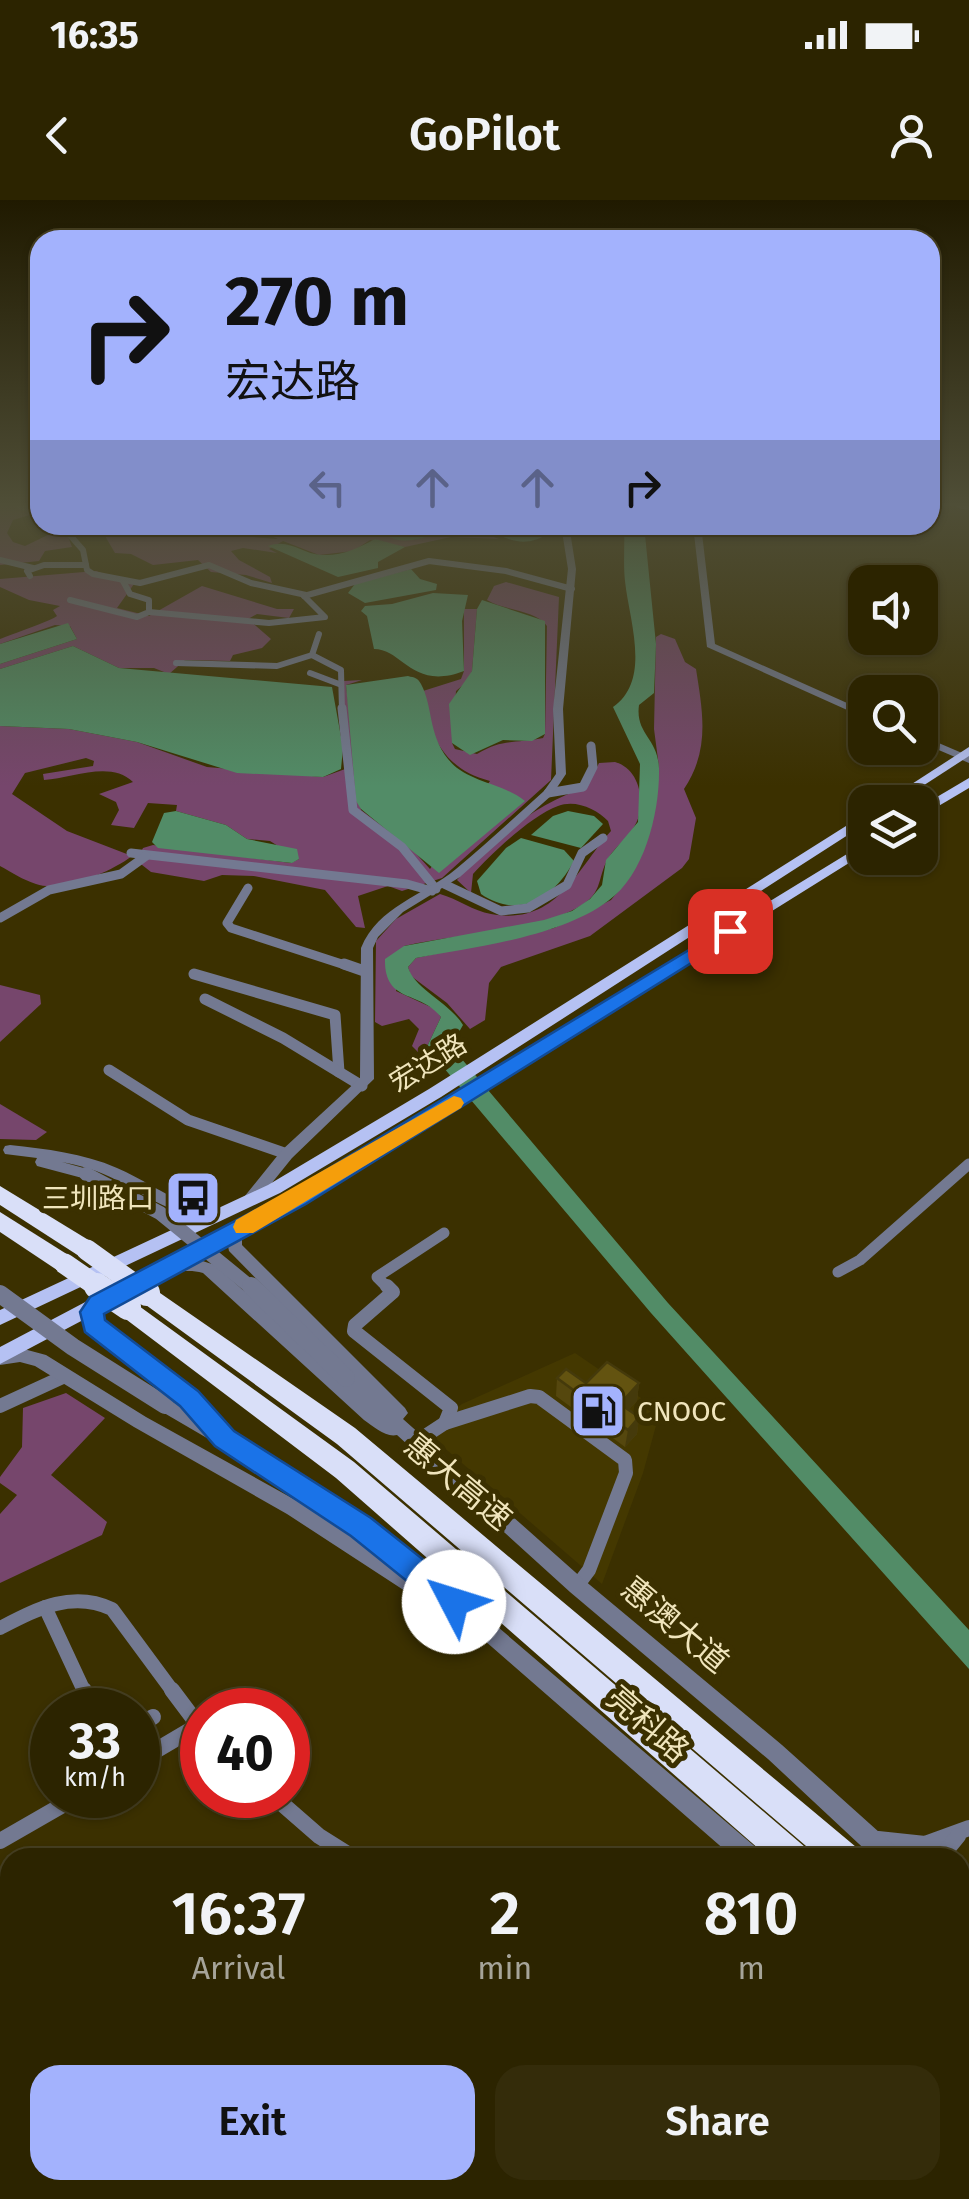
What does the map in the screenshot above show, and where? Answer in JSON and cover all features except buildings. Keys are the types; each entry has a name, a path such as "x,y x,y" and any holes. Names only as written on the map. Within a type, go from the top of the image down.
{"highway":[{"name":"惠大高速","path":"0,1194 87,1250 138,1300 345,1470 782,1848"},
{"name":"惠大高速","path":"0,1220 65,1264 138,1300 346,1436 833,1848"}],"main road":[{"path":"917,785 968,756"},
{"path":"938,802 969,782"},
{"name":"宏达路","path":"0,1357 244,1227 442,1100 482,1063 848,829"},
{"name":"宏达路","path":"0,1318 229,1211 442,1100 493,1078 848,858"}],"street":[{"path":"147,599 149,612"},
{"path":"70,600 137,617 149,612 270,624 325,618 310,599"},
{"path":"249,1201 287,1154 367,1079 368,948 380,925 399,909 438,888 548,793 561,774 558,709 571,599"},
{"path":"705,599 710,645 716,650 848,707"},
{"path":"312,654 319,634"},
{"path":"176,663 276,666 312,654 341,670 339,684 353,810 402,847 438,888"},
{"path":"310,673 339,684"},
{"path":"548,793 583,786 593,766 591,746"},
{"path":"939,747 968,756"},
{"path":"939,747 948,757 948,766"},
{"path":"131,853 438,888 501,911 515,911 541,902 567,885 582,854 603,838"},
{"path":"0,918 48,890 114,876 150,855"},
{"path":"248,888 227,923 230,928 367,972"},
{"path":"194,974 335,1015 339,1072"},
{"path":"205,999 283,1038 362,1086"},
{"path":"109,1070 188,1120 287,1154"},
{"path":"5,1149 86,1174 132,1195 184,1228 419,1440"},
{"path":"5,1149 75,1159 108,1170 196,1212 229,1211"},
{"path":"838,1272 860,1260 969,1164"},
{"path":"244,1227 234,1236 234,1247 383,1396 419,1440"},
{"path":"444,1234 377,1276 393,1292 354,1325 354,1331 451,1408 445,1422"},
{"path":"169,1266 190,1263 209,1269 370,1415 404,1437 419,1440 445,1422 521,1398 538,1397 625,1460 626,1473 590,1570 577,1586"},
{"path":"0,1294 73,1348 224,1438 361,1527 500,1642"},
{"path":"98,1304 92,1312 94,1325 189,1399 224,1438"},
{"path":"0,1357 34,1357 293,1508 500,1642"},
{"path":"0,1406 64,1376"},
{"name":"惠澳大道","path":"419,1440 577,1586 775,1752 880,1848"},
{"path":"0,1628 45,1607 92,1598 112,1609 180,1700"},
{"path":"45,1607 83,1688"},
{"name":"亮科路","path":"500,1642 733,1848"},
{"path":"0,1841 40,1818"},
{"path":"298,1818 338,1848"},
{"path":"867,1836 918,1847 938,1844 965,1830"}],"shaded area":[{"path":"123,599 117,608 149,616 179,599 245,599 277,609 294,609 289,618 257,614 248,619 271,639 262,648 233,655 230,661 185,660 169,674 154,668 119,668 73,646 0,669 0,664 77,639 70,626 55,625 0,644 0,639 57,616 53,610 60,606 29,600"},
{"path":"410,599 467,599 462,621 464,671 432,676 374,649 367,616 361,611 365,606"},
{"path":"559,599 551,780 442,878 402,891 388,886 358,896 365,928 356,927 325,890 254,876 222,875 204,881 151,872 137,861 143,848 153,845 291,863 299,859 270,841 247,839 226,825 176,811 177,805 148,803 134,828 111,825 119,810 116,802 99,794 133,782 103,771 44,780 43,774 93,766 94,761 86,758 25,773 12,794 67,831 132,856 99,874 59,886 36,884 0,866 0,726 69,729 137,742 207,767 323,777 348,768 341,691 344,681 362,680 346,685 361,810 411,848 430,869 490,781 461,768 442,749 430,723 423,691 461,679 464,609 477,609 472,671 469,680 456,691 452,743 455,749 477,754 502,743 543,738 545,734 547,626 536,617 487,600"},
{"path":"628,599 651,599 656,644 654,693 639,705 639,715 658,758 659,785 648,841 632,875 608,901 566,924 516,939 416,958 408,967 417,982 463,1025 455,1039 455,1051 668,1303 969,1630 969,1669 651,1313 438,1061 425,1051 441,1017 397,990 386,973 385,959 404,946 544,920 572,911 602,885 606,860 638,822 640,764 613,707 632,681 633,631"},
{"path":"482,600 545,621 545,734 532,741 503,740 470,755 452,743 449,704 472,671 477,609"},
{"path":"68,623 77,639 0,664 0,644"},
{"path":"661,634 675,639 685,662 696,669 701,701 701,745 684,789 696,818 689,859 590,936 501,967 489,983 485,1020 470,1029 447,1003 411,976 408,967 416,958 554,928 611,900 629,878 640,853 659,767 654,729 656,637"},
{"path":"73,646 119,668 332,687 343,748 341,769 323,777 237,773 137,742 69,729 0,726 0,669"},
{"path":"408,676 421,684 437,740 448,759 465,773 525,801 439,873 356,801 346,685"},
{"path":"615,762 636,780 640,809 631,831 609,857 590,899 571,911 531,925 404,946 396,991 435,1009 441,1017 425,1051 418,1052 412,1046 419,1029 409,1019 382,1026 375,1022 376,941 396,919 440,894 491,914 533,912 549,903 563,892 611,831 608,821 585,806 558,806 524,826 473,874 471,893 457,880 516,824 587,787 599,763"},
{"path":"176,811 226,825 247,839 297,849 299,859 292,863 158,848 152,842 164,813"},
{"path":"568,811 594,816 603,824 581,848 531,835 553,816"},
{"path":"521,838 564,850 574,861 546,895 522,905 495,902 481,894 477,881 506,848"},
{"path":"0,985 40,995 41,1004 0,1042"},
{"path":"0,1104 47,1132 36,1140 0,1139"},
{"path":"575,1353 660,1411 643,1473 602,1584 426,1432 462,1404"},
{"path":"66,1393 105,1418 51,1475 107,1522 102,1535 0,1583 0,1514 17,1495 0,1483 0,1477 22,1447 23,1408"}],"slow traffic":[{"path":"245,1227 454,1103"}],"place":[{"name":"三圳路口","path":"193,1198"},
{"name":"CNOOC","path":"598,1411"}],"route":[{"path":"454,1602 361,1527 224,1438 189,1399 94,1325 92,1312 98,1304 298,1198 730,931"}]}
